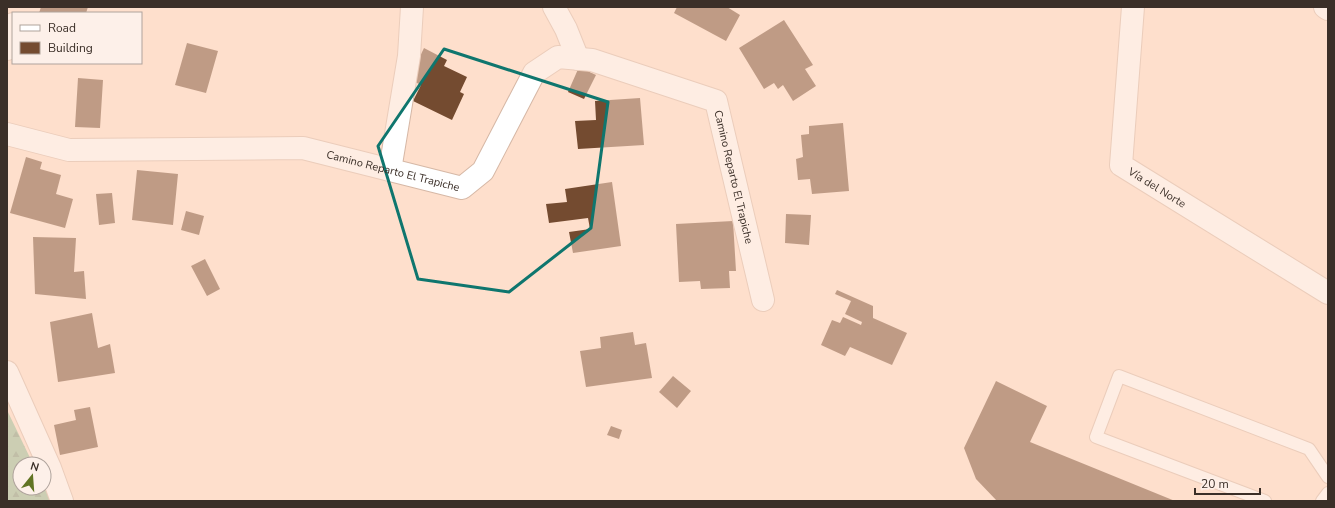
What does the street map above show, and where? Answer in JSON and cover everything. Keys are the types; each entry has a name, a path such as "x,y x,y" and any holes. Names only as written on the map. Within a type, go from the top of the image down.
{"street":[{"path":"390,170 409,56 412,7"},
{"path":"554,7 566,29 578,59"},
{"name":"Vía del Norte","path":"1133,7 1121,164 1328,293"},
{"path":"7,49 12,28"},
{"name":"Camino Reparto El Trapiche","path":"7,134 69,150 303,148 462,188 484,171 534,73 558,57 592,60 716,101 763,300"},
{"path":"7,372 50,468 62,501"}],"lane":[{"path":"1264,501 1096,437 1119,376 1309,449 1328,476"},
{"path":"1322,501 1328,493"}],"highlighted area":[{"path":"444,49 608,102 591,228 509,292 418,279 378,146"}],"green space":[{"path":"7,410 29,456 12,456 12,496 48,496 51,501 7,501"}],"building":[{"path":"41,7 88,7 86,12 39,12"},
{"path":"677,7 727,7 740,15 726,41 674,13"},
{"path":"784,20 813,65 805,69 816,86 793,101 783,85 778,89 774,83 764,89 739,48"},
{"path":"187,43 218,51 206,93 175,85"},
{"path":"424,48 447,60 444,66 467,77 460,92 464,94 452,120 413,101 421,85 409,79"},
{"path":"579,67 596,75 584,99 568,92"},
{"path":"78,78 103,80 100,128 75,127"},
{"path":"640,98 644,145 578,149 575,121 596,120 595,101"},
{"path":"843,123 849,191 812,194 810,179 798,180 796,159 803,157 801,135 809,134 809,126"},
{"path":"26,157 42,162 40,169 61,175 56,194 73,199 65,228 10,213"},
{"path":"137,170 178,174 173,225 132,220"},
{"path":"612,182 621,246 573,253 569,232 590,229 588,218 549,223 546,204 567,202 565,189"},
{"path":"112,193 115,223 99,225 96,194"},
{"path":"186,211 204,216 199,235 181,230"},
{"path":"786,214 811,215 809,245 785,243"},
{"path":"733,221 736,271 729,271 730,288 701,289 700,281 679,282 676,224"},
{"path":"33,237 76,238 74,272 84,271 86,299 35,294"},
{"path":"205,259 220,289 207,296 191,266"},
{"path":"837,290 873,306 873,318 907,333 892,365 850,347 845,356 821,345 832,320 840,323 843,317 861,325 862,322 845,314 851,301 835,294"},
{"path":"92,313 98,348 110,344 115,373 58,382 50,322"},
{"path":"633,332 635,345 646,343 652,378 586,387 580,351 601,348 600,337"},
{"path":"673,376 691,391 677,408 659,392"},
{"path":"996,381 1047,406 1030,442 1175,501 997,501 976,479 964,448"},
{"path":"90,407 98,447 60,455 54,425 76,420 74,410"},
{"path":"611,426 622,430 619,439 607,435"}]}
